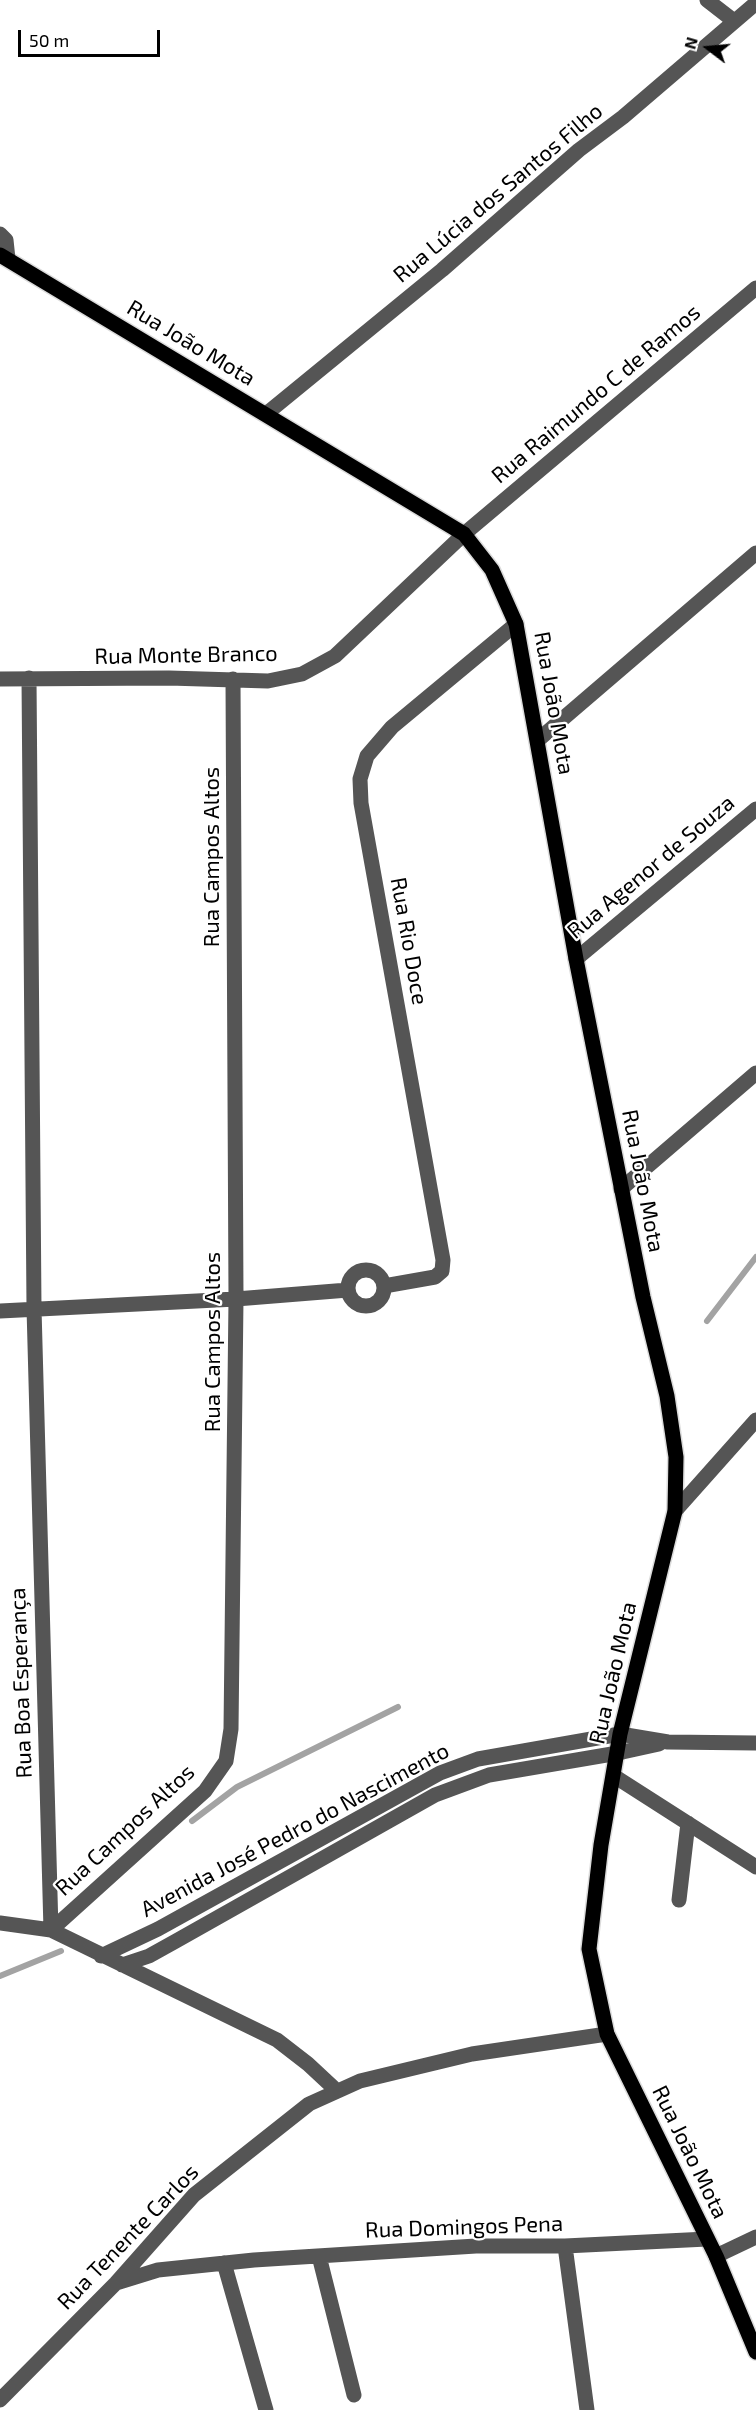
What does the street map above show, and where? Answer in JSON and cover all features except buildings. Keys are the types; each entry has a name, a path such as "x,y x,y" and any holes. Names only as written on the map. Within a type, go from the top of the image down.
{"main road":[{"name":"Rua João Mota","path":"4,257 464,534 492,570 516,624 576,959 643,1297 673,1425 676,1456 675,1511 620,1734 601,1845 589,1949 607,2034 716,2256 756,2352"}],"street":[{"path":"707,0 734,21"},
{"name":"Rua Lúcia dos Santos Filho","path":"266,414 442,270 579,150 623,117 756,3"},
{"path":"0,234 6,240 4,257"},
{"name":"Rua Raimundo C de Ramos","path":"464,534 756,288"},
{"name":"Rua Monte Branco","path":"0,679 268,681 302,674 335,656 464,534"},
{"path":"538,740 756,553"},
{"name":"Rua Rio Doce","path":"384,1286 435,1277 442,1270 443,1260 361,803 360,779 367,756 392,727 516,624"},
{"name":"Rua Boa Esperança","path":"29,678 34,1308 51,1930"},
{"name":"Rua Campos Altos","path":"51,1930 205,1791 226,1761 231,1729 236,1299 233,679"},
{"name":"Rua Agenor de Souza","path":"576,959 756,809"},
{"path":"621,1189 756,1073"},
{"path":"364,1270 377,1274 384,1286 380,1300 368,1306 355,1302 348,1290 348,1282 364,1270"},
{"path":"0,1311 236,1299 348,1290"},
{"path":"675,1511 756,1420"},
{"name":"Avenida José Pedro do Nascimento","path":"101,1956 158,1929 440,1773 478,1759 620,1734 668,1742"},
{"path":"668,1742 756,1743"},
{"name":"Avenida José Pedro do Nascimento","path":"122,1965 149,1956 435,1795 489,1775 618,1754 668,1742"},
{"path":"614,1776 756,1867"},
{"path":"678,1900 688,1823"},
{"path":"0,1923 51,1930 277,2040 337,2091"},
{"name":"Rua Tenente Carlos","path":"0,2400 116,2283 194,2195 309,2104 360,2081 472,2054 607,2034"},
{"path":"716,2256 756,2237"},
{"name":"Rua Domingos Pena","path":"116,2283 158,2270 224,2263 476,2246 565,2246 707,2239"},
{"path":"565,2246 587,2410"},
{"path":"319,2256 354,2395"},
{"path":"224,2263 267,2410"}],"waterway":[{"path":"707,1321 756,1257"},
{"path":"192,1821 237,1787 398,1707"},
{"path":"0,1976 61,1951"}]}
